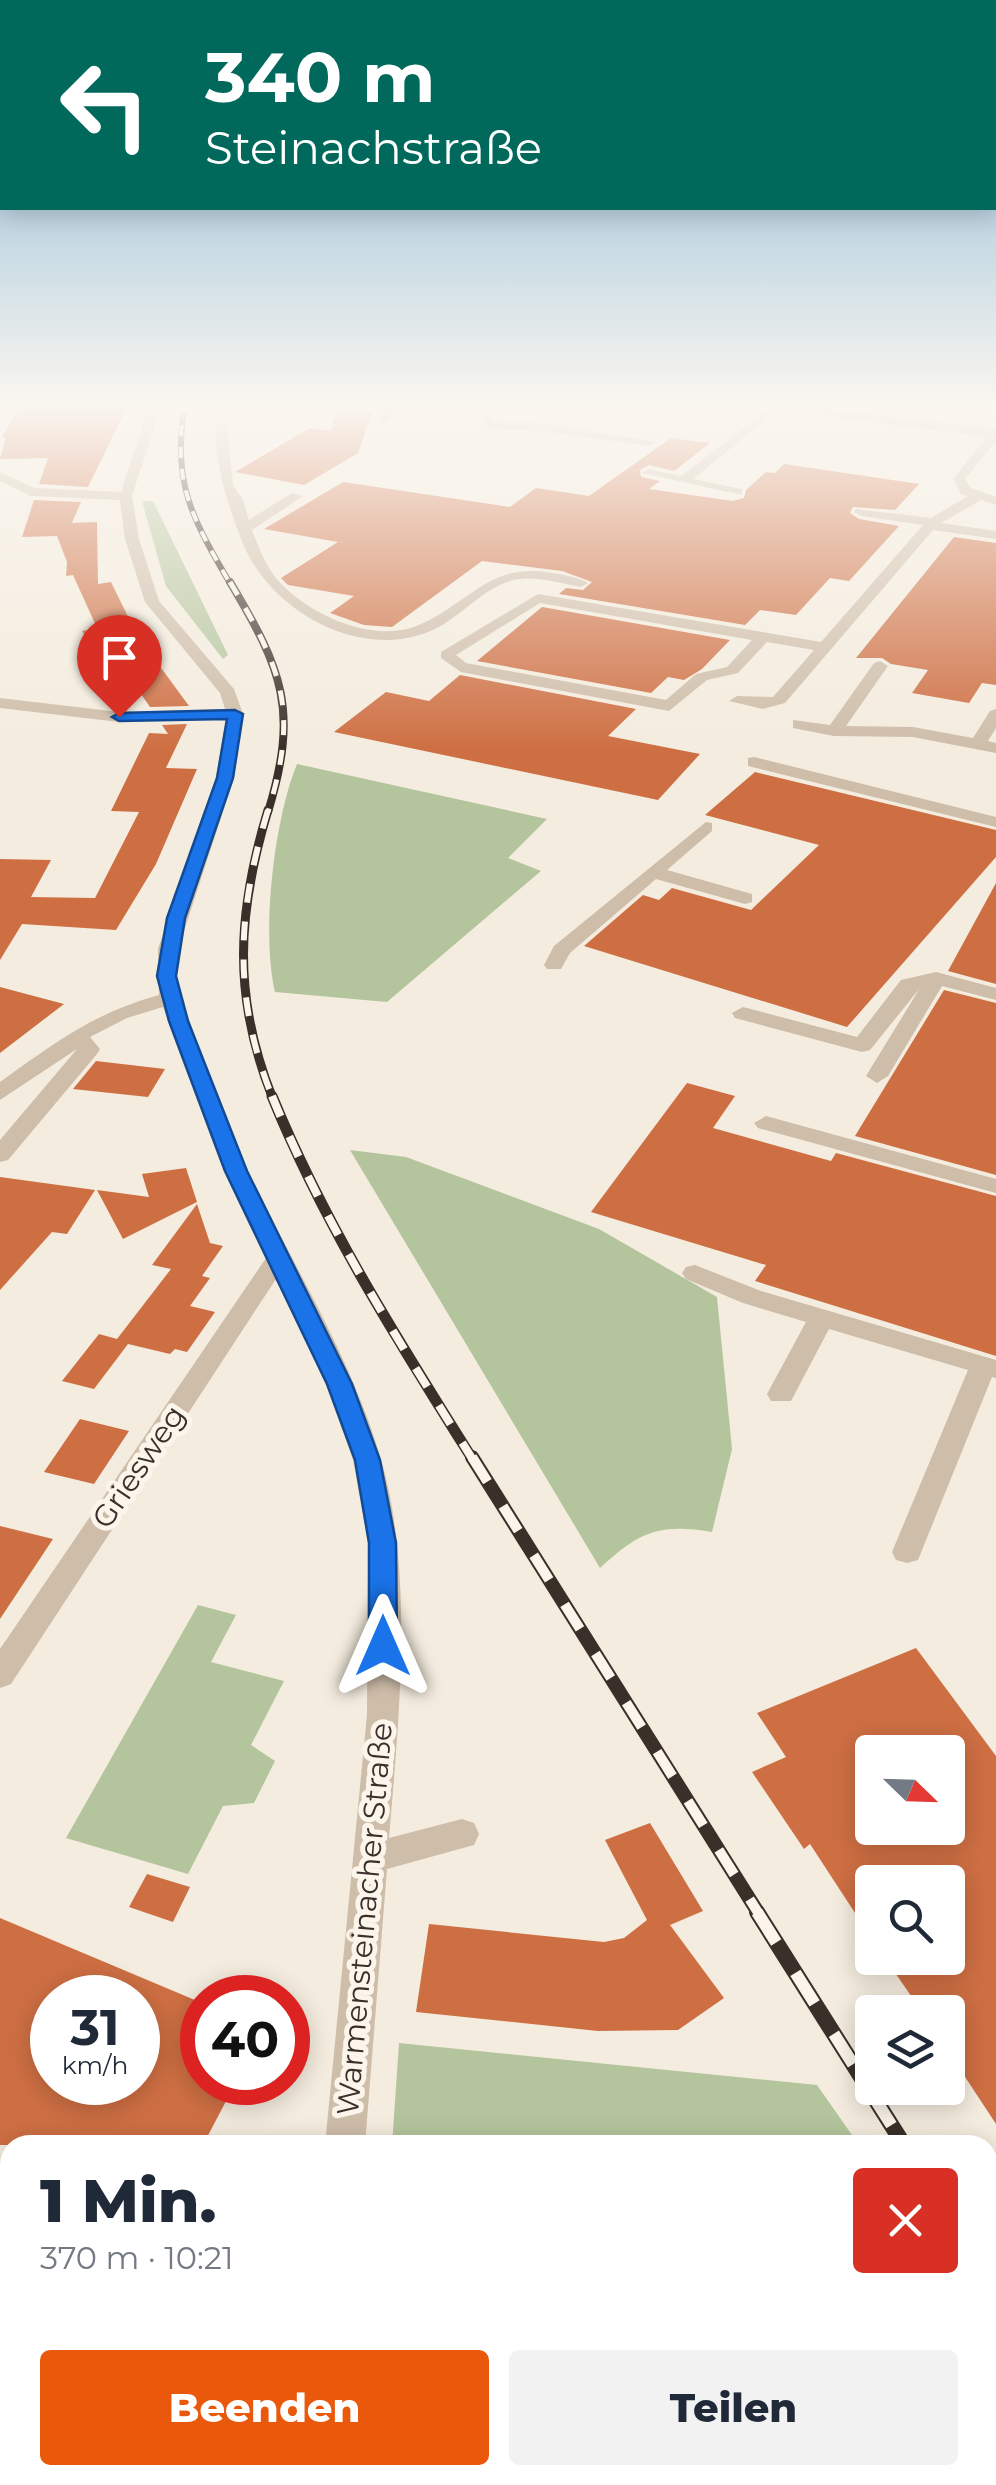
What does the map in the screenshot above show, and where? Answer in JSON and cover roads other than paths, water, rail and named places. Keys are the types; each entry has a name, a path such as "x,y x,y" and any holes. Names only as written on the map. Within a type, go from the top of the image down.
{"street":[{"path":"0,703 119,717 235,714 228,692 152,602 129,519"},
{"path":"242,519 272,582 316,619 383,634 422,630 506,578 530,574 580,583"},
{"path":"244,529 260,519"},
{"path":"902,519 996,534"},
{"path":"737,701 763,704 779,700 938,519"},
{"path":"764,636 732,670 702,677 669,706 462,667 446,655 538,598 764,636 827,648"},
{"path":"834,730 880,666"},
{"name":"Warmensteinacher Straße","path":"235,714 225,778 168,949 170,998 236,1171 340,1384 368,1460 383,1543 383,1715 347,2135"},
{"path":"799,724 834,730 912,732 987,746 996,714"},
{"path":"754,762 996,822"},
{"path":"554,965 562,950 706,827"},
{"path":"653,872 745,898"},
{"path":"743,1013 862,1045 908,984 936,978 996,994"},
{"path":"877,1076 936,978"},
{"path":"0,1093 77,1036 119,1013 170,998"},
{"path":"0,1154 89,1049 77,1036"},
{"path":"766,1123 996,1186"},
{"name":"Griesweg","path":"0,1676 272,1265 280,1261"},
{"path":"695,1273 752,1296 990,1367 906,1552"},
{"path":"781,1394 822,1317"},
{"path":"371,1858 462,1834"}],"railway":[{"path":"196,519 231,585"},
{"path":"230,582 263,641 280,692 283,746 268,812"},
{"path":"268,810 250,884 244,955 251,1025 273,1099"},
{"path":"272,1096 339,1237 473,1460"},
{"path":"472,1457 759,1914"},
{"path":"757,1912 898,2135"}]}
